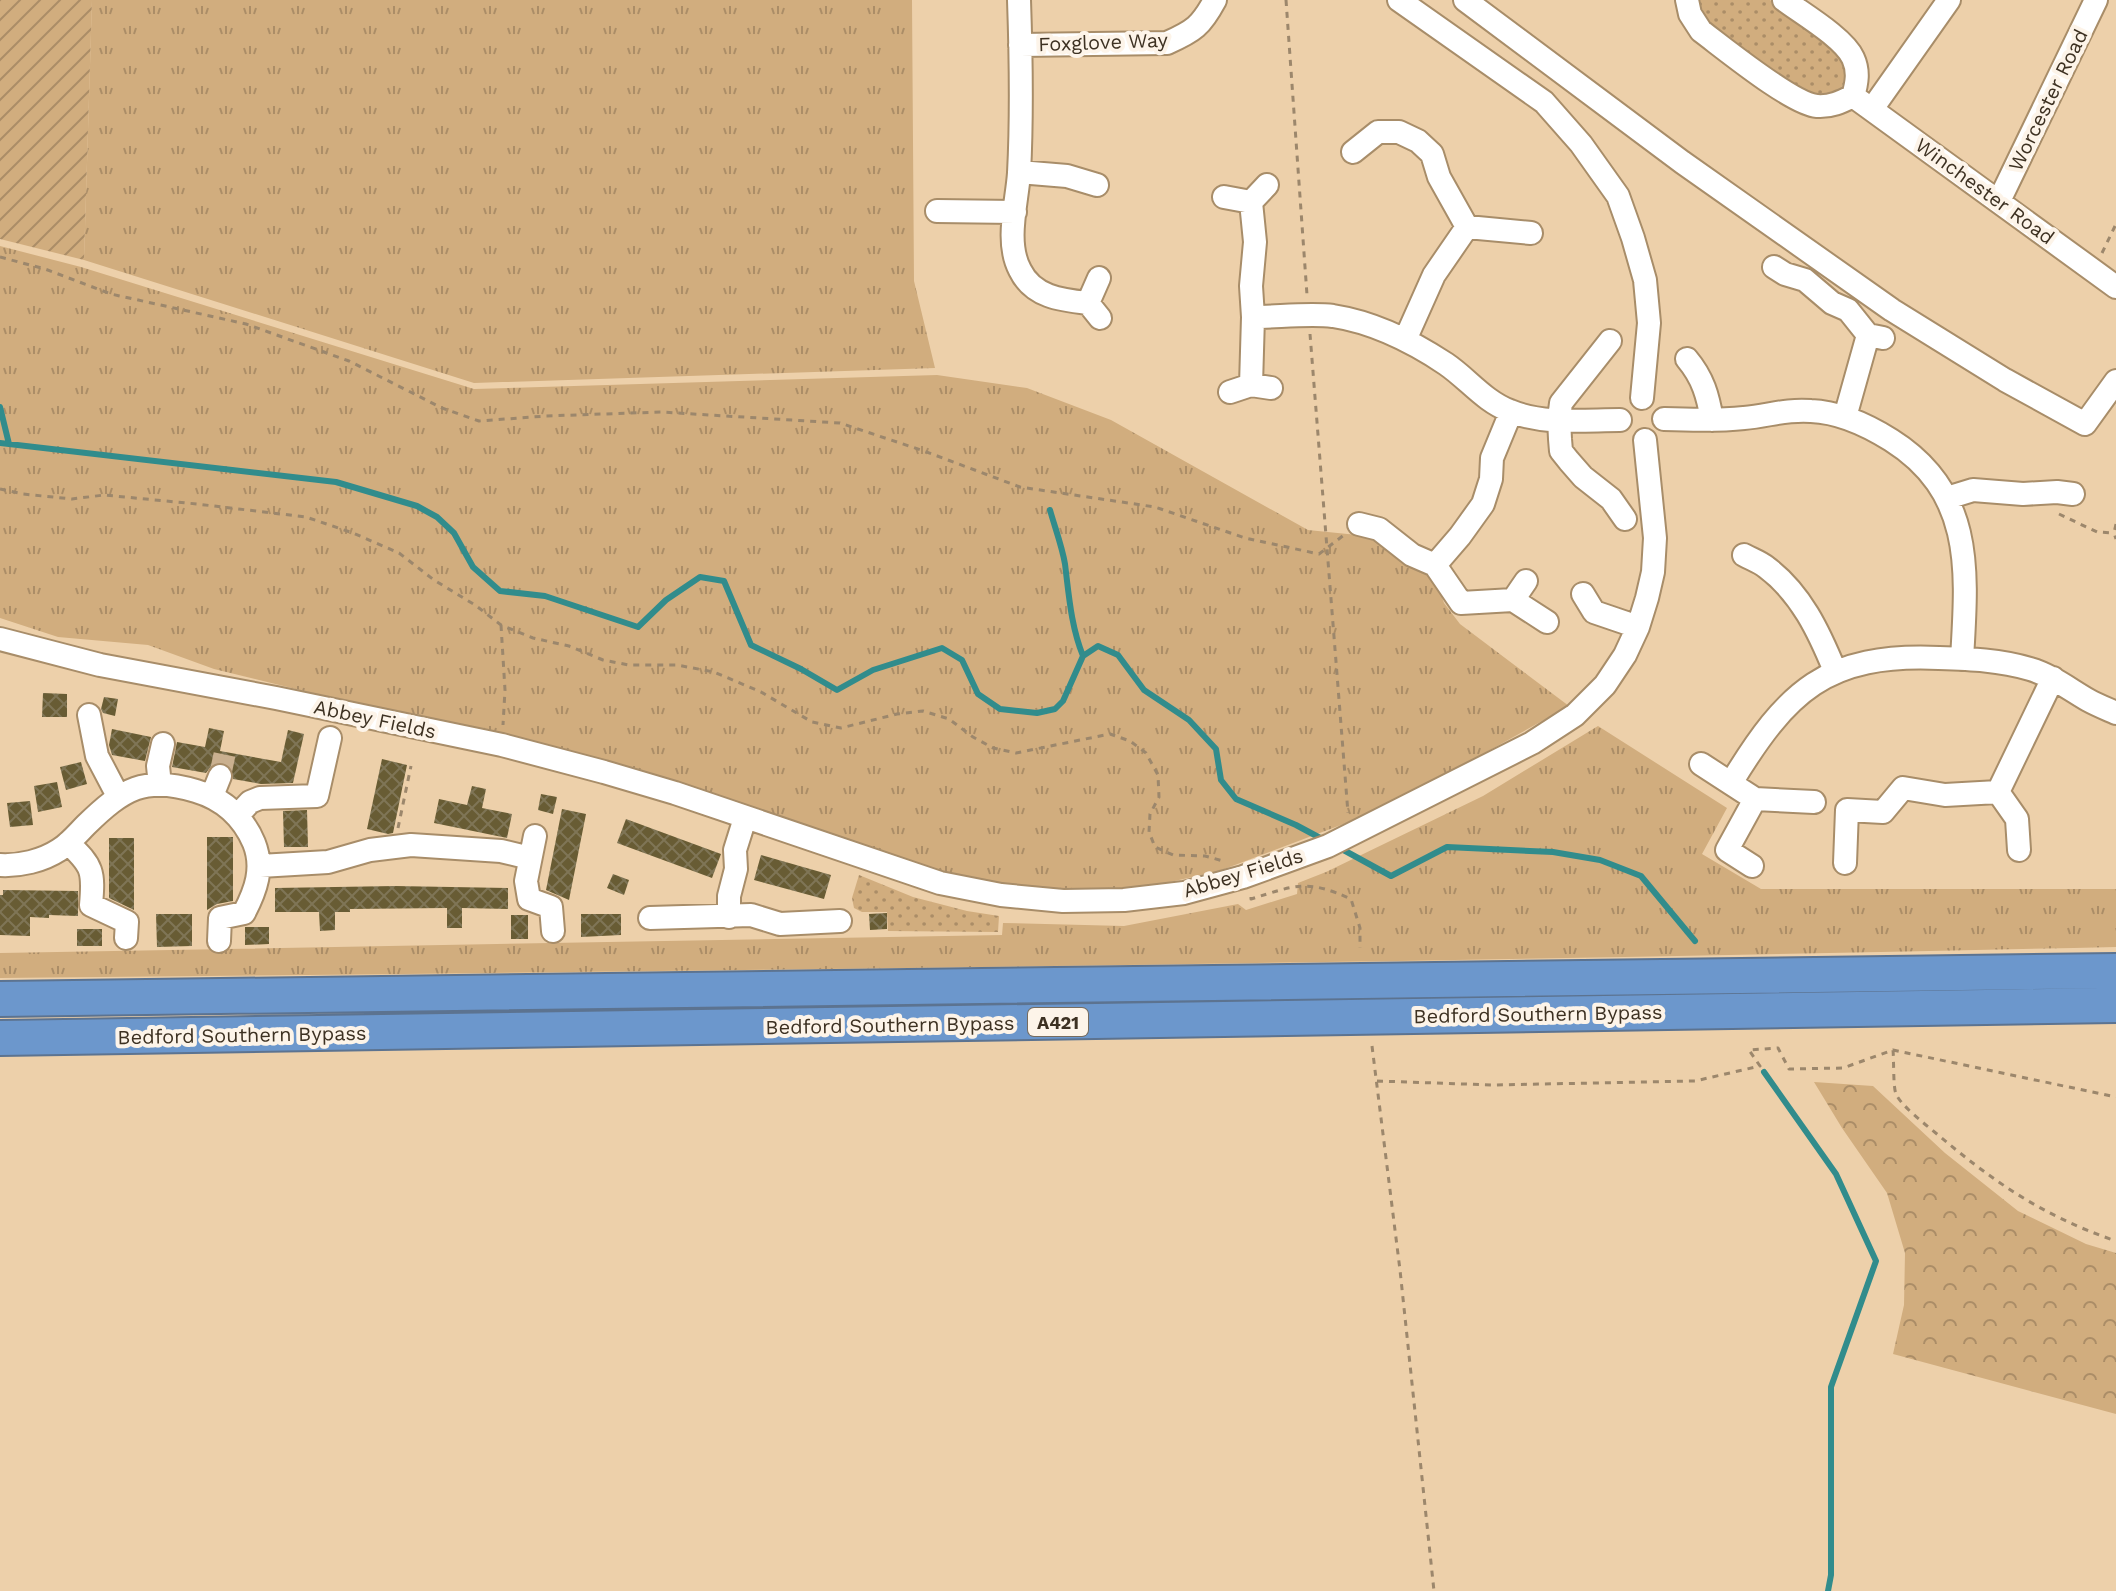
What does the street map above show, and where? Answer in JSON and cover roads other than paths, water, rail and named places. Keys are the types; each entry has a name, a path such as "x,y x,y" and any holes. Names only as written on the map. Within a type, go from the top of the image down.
{"highway":[{"name":"Bedford Southern Bypass","path":"0,999 2116,971"},
{"name":"Bedford Southern Bypass","path":"0,1038 2116,1005"}],"street":[{"name":"Foxglove Way","path":"1019,0 1019,172 1013,249 1020,271 1036,291 1059,300 1094,310 1099,278"},
{"name":"Foxglove Way","path":"1020,45 1167,43 1186,35 1202,23 1215,0"},
{"path":"1399,0 1544,102 1581,144 1618,196 1645,280 1649,323 1642,398"},
{"path":"1465,0 1593,97 1813,255 1892,310 2005,380 2085,424 2116,381"},
{"path":"1687,0 1690,14 1701,31 1797,101 1817,106 1837,105 1853,96 1858,80 1854,59 1841,42 1784,0"},
{"path":"1872,109 1949,0"},
{"name":"Worcester Road","path":"1999,201 2096,0"},
{"name":"Winchester Road","path":"1853,96 2116,287"},
{"path":"1353,152 1377,126 1418,141 1432,154 1439,177 1467,227"},
{"path":"1019,172 1067,176 1097,185"},
{"path":"1251,388 1251,286 1255,242 1251,202 1267,185"},
{"path":"1224,197 1251,202"},
{"path":"937,211 1015,212"},
{"path":"1467,227 1531,233"},
{"path":"1405,340 1434,275 1467,227"},
{"path":"1774,267 1805,280 1832,303 1848,310 1876,336 1845,417"},
{"path":"1253,317 1332,316 1368,325 1428,352 1451,367 1486,398 1511,412 1559,419 1620,420"},
{"path":"1610,341 1561,403 1561,451 1583,477 1611,499 1625,519"},
{"path":"1687,359 1698,371 1708,394 1712,420"},
{"path":"1620,420 1629,434 1645,440 1658,434 1664,419 1658,407 1642,398"},
{"path":"1620,420 1626,405 1642,398"},
{"path":"1664,419 1712,420 1746,418 1784,410 1815,411 1845,417 1872,428 1910,452 1934,477 1958,525 1966,598 1962,659"},
{"path":"1435,565 1483,504 1491,479 1492,458 1511,412"},
{"name":"Abbey Fields","path":"0,639 100,665 502,745 675,793 940,883 1001,895 1063,901 1124,900 1184,893 1237,870 1328,846 1532,743 1575,715 1605,685 1625,655 1638,627 1653,572 1655,538 1645,440"},
{"path":"1947,498 1973,490 2073,494"},
{"path":"1359,524 1379,529 1412,555 1435,565 1461,603 1513,600 1547,622"},
{"path":"1744,555 1772,560 1804,606 1835,671"},
{"path":"1513,600 1526,581"},
{"path":"1583,594 1594,612 1638,627"},
{"path":"1731,783 1777,714 1803,690 1835,671 1868,660 1910,657 2004,662 2053,678 2091,702 2116,713"},
{"path":"1998,792 2053,678"},
{"path":"89,715 97,756 118,796"},
{"path":"237,816 250,802 260,798 317,796 330,738"},
{"path":"160,785 158,766 163,744"},
{"path":"1701,764 1755,799 1814,802"},
{"path":"0,865 39,860 59,850 118,796 130,790 175,784 216,786 251,837 259,854 260,866 253,895 244,913 220,918 219,941"},
{"path":"1845,863 1847,810 1883,812 1903,788 1945,795 1998,792"},
{"path":"1998,792 2017,819 2019,850"},
{"path":"1752,866 1727,850 1755,799"},
{"path":"740,916 729,896 736,869 735,850 745,818"},
{"path":"260,866 328,862 370,850 468,839 501,851 532,847 526,881 529,899 551,907 553,931"},
{"path":"68,843 85,859 91,870 91,905 127,922 126,938"},
{"path":"650,918 740,916 780,924 840,921"}],"waterway":[{"path":"0,407 9,444"},
{"path":"0,443 336,482 417,506 437,517 454,533 473,567 500,591 545,596 638,627 666,600 700,577 724,581 751,645 837,690 873,670 942,648 962,660 978,694 1000,709 1037,713 1055,709 1063,701 1083,656 1098,646 1118,655 1144,690 1189,720 1216,749 1221,780 1236,799 1324,840"},
{"path":"1050,510 1064,557 1073,622 1083,656"},
{"path":"1338,847 1391,876 1447,847 1553,852 1600,860 1641,876 1695,941"},
{"path":"1764,1072 1836,1174 1876,1261 1831,1387 1831,1575 1828,1591"}],"tunnel":[{"path":"220,776 225,752"}]}
